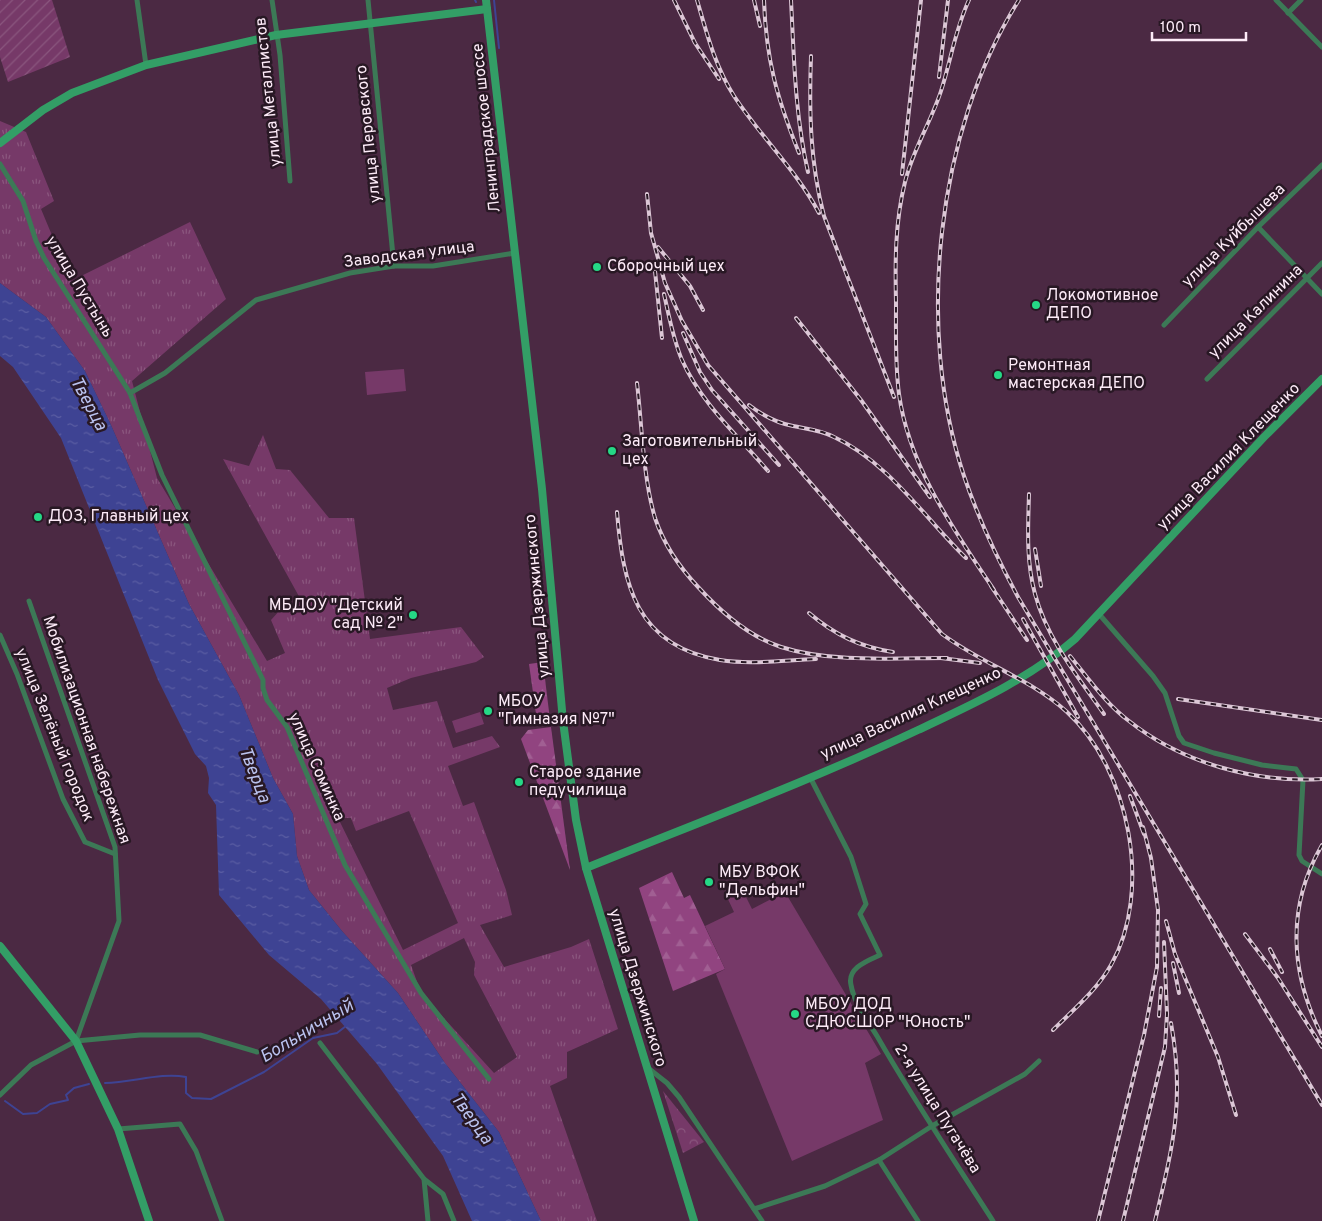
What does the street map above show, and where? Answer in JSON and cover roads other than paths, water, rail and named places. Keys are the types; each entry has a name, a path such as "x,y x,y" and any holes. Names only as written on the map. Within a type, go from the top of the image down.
{"street":[{"path":"137,0 146,65"},
{"name":"улица Металлистов","path":"272,0 290,180"},
{"name":"улица Перовского","path":"368,0 394,266"},
{"name":"Ленинградское шоссе","path":"486,0 515,253"},
{"path":"1276,0 1322,47"},
{"path":"1288,13 1301,0"},
{"path":"0,143 43,110 72,93 146,65 276,35 487,9"},
{"name":"улица Пустынь","path":"0,164 23,201 36,241 44,258 130,392"},
{"name":"улица Куйбышева","path":"1164,325 1258,227 1322,165"},
{"path":"1258,227 1322,294"},
{"name":"Заводская улица","path":"130,392 165,373 256,300 350,272 394,266 433,266 515,253"},
{"name":"улица Дзержинского","path":"515,253 542,489 563,721 576,820 586,868 694,1221"},
{"name":"улица Калинина","path":"1207,379 1322,263"},
{"name":"улица Василия Клещенко","path":"586,868 888,744 993,693 1054,657 1099,614 1264,437 1322,379"},
{"name":"улица Соминка","path":"130,392 162,475 263,680 262,688 267,700 287,727 345,865 421,993 489,1079"},
{"name":"Мобилизационная набережная","path":"29,601 116,847 119,921 76,1041"},
{"path":"1099,614 1153,676 1164,693 1179,736 1184,743 1262,765 1296,769 1301,773 1303,780 1299,855 1302,861 1322,874"},
{"name":"улица Зелёный городок","path":"0,635 17,674 64,800 85,842 115,854"},
{"name":"2-я улица Пугачёва","path":"810,777 851,857 866,904 860,914 880,955 861,964 852,972 850,984 886,1052 992,1221"},
{"path":"0,946 76,1041 118,1129 149,1221"},
{"path":"0,1095 31,1065 76,1041 140,1035 200,1035 257,1052"},
{"path":"320,1043 424,1179 443,1194 454,1221"},
{"path":"754,1209 825,1186 878,1160 932,1126 1025,1074 1039,1061"},
{"path":"646,1068 667,1083 679,1097 762,1221"},
{"path":"118,1129 180,1124 196,1151 222,1221"},
{"path":"878,1160 918,1221"},
{"path":"424,1179 428,1221"}],"water":[{"name":"Тверца","path":"0,283 46,317 85,371 111,425 189,604 239,695 273,778 293,814 297,856 309,890 342,931 398,993 445,1063 499,1132 541,1221 472,1221 443,1156 377,1064 321,999 269,955 219,895 216,805 208,793 209,778 206,766 195,754 158,680 61,438 13,367 0,356"}],"waterway":[{"path":"494,0 499,48"},
{"name":"Больничный","path":"105,1083 166,1076 186,1077 186,1093 192,1098 211,1099 264,1072 313,1038 337,1033 346,1026"},
{"name":"Больничный","path":"5,1101 23,1114 37,1113 50,1104 68,1100 66,1095 74,1088 89,1084"}],"railway":[{"path":"674,0 695,43 719,79"},
{"path":"697,0 712,49 727,85 744,111 800,183 819,213"},
{"path":"754,0 760,26"},
{"path":"764,0 767,41 774,78 799,153"},
{"path":"791,0 794,65 800,129 808,172"},
{"path":"902,174 921,0"},
{"path":"939,77 948,0"},
{"path":"969,0 964,11 941,91 908,170 905,182 897,227 896,360 899,394 904,421 912,447 935,497 994,590"},
{"path":"1019,0 991,52 968,109 952,169 942,232 938,295 940,358 949,419 964,476 988,538 1018,597 1322,1105"},
{"path":"811,56 811,137 819,196 824,216 894,397"},
{"path":"647,194 651,233 665,283 682,321 708,365 942,634 957,645 1053,700 1089,736 1106,766 1120,798 1128,832 1132,868 1131,902 1124,935 1111,965 1092,991 1053,1030"},
{"path":"658,247 690,286 703,310"},
{"path":"655,271 662,338"},
{"path":"664,294 676,344 690,376 710,405 768,471"},
{"path":"796,318 861,400 930,497"},
{"path":"683,333 700,372 712,390 779,465"},
{"path":"637,383 643,451 655,518 673,556 692,580 726,615 769,643 800,652 842,658 947,658"},
{"path":"749,405 775,421 814,430 834,437 872,461 888,475 966,558"},
{"path":"1029,494 1029,557 1032,582 1040,611 1064,657 1104,714"},
{"path":"617,512 624,564 630,587 639,608 652,626 669,641 692,653 720,660 756,662 816,659"},
{"path":"1035,549 1041,586"},
{"path":"991,586 1027,640"},
{"path":"809,613 828,628 848,639 870,647 893,652"},
{"path":"1023,619 1078,717"},
{"path":"1070,656 1113,707 1150,736 1172,748 1196,759 1245,773 1271,778 1322,779"},
{"path":"941,658 980,663"},
{"path":"1178,699 1322,720"},
{"path":"1130,796 1144,834"},
{"path":"1098,1221 1144,1035 1157,967 1158,910 1151,858 1143,827"},
{"path":"1322,845 1310,868 1302,892 1296,940 1303,988 1322,1036"},
{"path":"1166,921 1175,954 1218,1057 1236,1115"},
{"path":"1245,934 1278,978 1322,1047"},
{"path":"1123,1221 1165,1047 1167,1014 1164,942"},
{"path":"1270,949 1282,972"},
{"path":"1173,963 1179,993"},
{"path":"1159,1016 1161,988"},
{"path":"1155,1221 1172,1146 1177,1100 1177,1076 1171,1023"}],"place":[{"name":"Сборочный цех","path":"597,267"},
{"name":"Локомотивное ДЕПО","path":"1036,305"},
{"name":"Ремонтная мастерская ДЕПО","path":"998,375"},
{"name":"Заготовительный цех","path":"612,451"},
{"name":"ДОЗ, Главный цех","path":"38,517"},
{"name":"МБДОУ \"Детский сад № 2\"","path":"413,615"},
{"name":"МБОУ \"Гимназия №7\"","path":"488,711"},
{"name":"Старое здание педучилища","path":"519,782"},
{"name":"МБУ ВФОК \"Дельфин\"","path":"709,882"},
{"name":"МБОУ ДОД СДЮСШОР \"Юность\"","path":"795,1014"}]}
